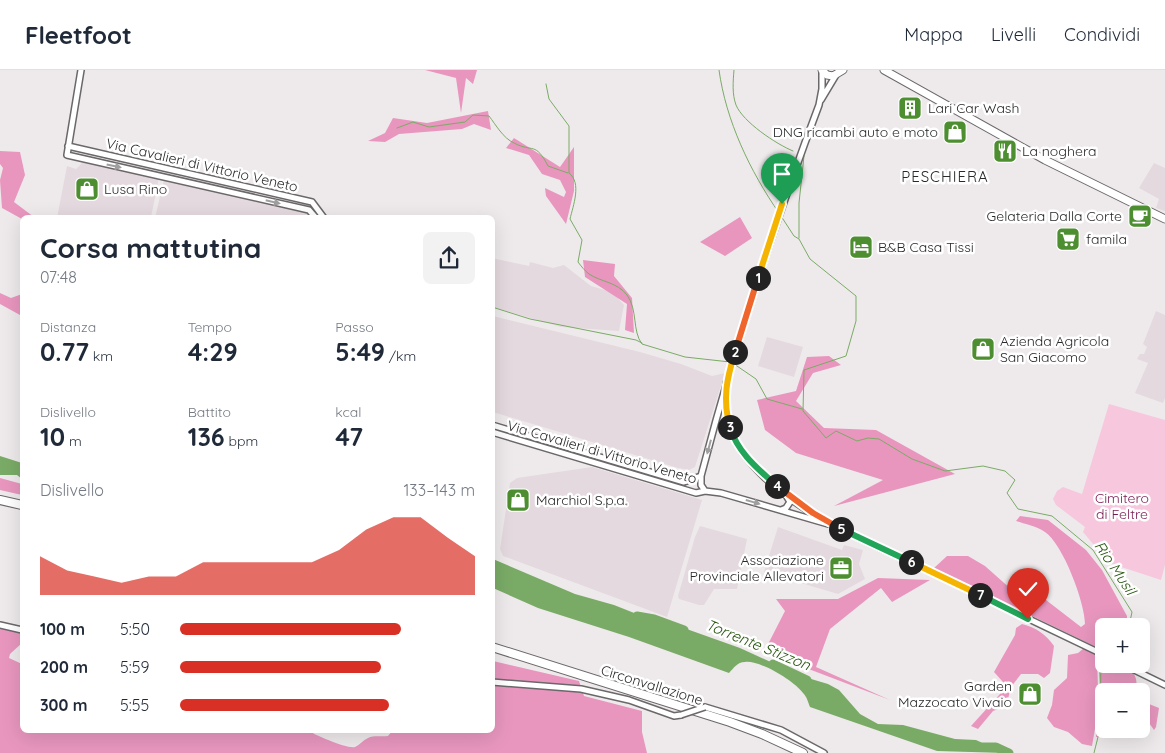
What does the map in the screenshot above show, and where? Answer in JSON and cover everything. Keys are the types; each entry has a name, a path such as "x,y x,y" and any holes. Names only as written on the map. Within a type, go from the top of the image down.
{"highway":[{"path":"0,500 20,505"},
{"name":"Circonvallazione","path":"495,648 730,722 762,734 802,753"}],"main road":[{"path":"822,70 826,75 840,72"},
{"path":"884,70 1046,160 1165,219"}],"street":[{"path":"68,146 81,70"},
{"path":"706,491 702,485 701,476 718,412 778,216 818,105 822,89 822,70"},
{"path":"818,105 840,72"},
{"name":"Via Cavalieri di Vittorio Veneto","path":"313,215 308,210 67,155 68,146 312,202 322,215"},
{"path":"726,384 726,411 732,434 742,451 755,467 786,495 838,527 1095,651"},
{"path":"718,412 726,411"},
{"name":"Via Cavalieri di Vittorio Veneto","path":"495,426 684,482 701,476"},
{"name":"Via Cavalieri di Vittorio Veneto","path":"495,433 696,493 706,491 838,527"},
{"path":"780,510 786,508 790,502 786,495"},
{"path":"0,625 20,630"},
{"path":"1140,673 1165,685"},
{"path":"495,682 581,689 629,700 674,716 681,716 704,707 781,730 824,753"}],"shaded area":[{"path":"425,70 477,70 473,84 466,78 461,113 456,78"},
{"path":"488,111 491,130 474,124 462,129 399,134 385,142 368,141 385,133 393,118 427,123"},
{"path":"514,138 560,167 574,147 574,191 566,224 546,196 545,188 564,197 566,192 560,180 542,174 529,155 506,148"},
{"path":"0,151 20,152 25,175 14,202 31,215 20,215 20,218 2,208 0,180 3,168 0,164"},
{"path":"83,162 159,178 151,215 58,215 67,166 76,169"},
{"path":"1154,163 1165,168 1165,211 1156,208 1159,199 1139,188"},
{"path":"164,179 305,210 311,215 156,215"},
{"path":"740,217 752,238 725,256 700,242"},
{"path":"495,259 529,266 530,262 553,268 564,265 591,286 612,292 624,305 619,331 561,327 495,308"},
{"path":"583,260 615,264 614,276 632,298 634,333 625,330 627,304 585,277"},
{"path":"0,293 11,298 20,295 20,315 0,304"},
{"path":"1156,311 1165,315 1165,398 1163,403 1135,393 1148,363 1137,359 1140,354 1144,354 1147,347 1143,344"},
{"path":"495,316 640,352 681,364 712,376 725,373 695,467 689,470 495,413"},
{"path":"767,337 803,347 794,377 758,366"},
{"path":"829,356 841,365 813,373 796,401 824,428 876,430 955,474 834,506 883,480 796,453 765,430 757,400 796,391 807,357"},
{"path":"0,456 20,462 20,477 17,475 0,475"},
{"path":"592,467 702,500 667,617 503,556 500,549 510,483 517,478"},
{"path":"0,478 20,483 20,495 0,490"},
{"path":"1020,516 1048,520 1086,550 1102,570 1127,618 1095,618 1095,647 934,568 947,556 968,556 985,566 1012,590 1031,592 1046,600 1081,627 1085,624 1081,602 1072,575 1059,548 1042,530 1016,521"},
{"path":"700,526 747,539 737,589 714,589 704,605 679,599 678,596"},
{"path":"778,527 842,550 844,545 863,550 859,564 865,579 838,594 764,572"},
{"path":"495,560 575,594 614,605 662,624 681,627 740,648 801,676 828,684 839,690 860,714 878,724 903,725 955,739 976,740 1005,753 937,751 810,707 799,688 776,672 759,664 742,662 729,673 629,637 538,608 495,589"},
{"path":"878,578 930,580 892,602 881,588 830,629 816,667 890,700 764,652 785,611 776,599 838,599"},
{"path":"1022,624 1040,632 1054,646 1050,673 1044,678 1038,674 1021,674 1011,687 1007,703 1004,707 993,711 978,729 971,726 1000,694 1003,682 994,672 1015,635 1016,628"},
{"path":"0,626 20,629 20,645 10,654 9,658 20,663 20,733 313,733 345,746 355,747 370,737 388,736 390,733 495,733 495,661 579,681 584,696 642,711 642,732 647,753 0,753"},
{"path":"1084,648 1095,654 1095,673 1098,673 1098,683 1095,683 1095,729 1092,746 1082,744 1068,732 1054,727 1047,718 1052,705 1054,690 1067,678 1068,655 1078,653"},
{"path":"1099,673 1132,673 1137,683 1100,683"},
{"path":"1150,704 1159,708 1154,730 1150,724"}],"green space":[{"name":"Cimitero di Feltre","path":"1109,404 1165,420 1165,565 1161,580 1109,563 1083,532 1085,527 1056,505 1053,499 1057,491 1063,487 1082,494"}],"waterway":[{"name":"Rio Musil","path":"719,70 722,89 733,127 758,180 779,213"},
{"path":"734,70 734,97 740,112 761,132 793,151"},
{"path":"546,84 549,99 569,126 569,173 573,177 576,189 570,219 582,240 578,262 589,274 619,287 627,295 633,307 637,333 642,344 685,357 730,362"},
{"path":"397,128 413,122 429,127 465,122 473,115 489,116 510,141 520,146 537,150 548,166 568,173"},
{"path":"799,238 799,203 804,156"},
{"name":"Rio Musil","path":"781,216 794,236 799,239 810,259 856,296 856,321 846,356 804,370 803,411 826,438 836,431 857,441 868,438 879,439 912,459 945,471 983,466 1005,471 1015,480 1007,493 1018,509 1052,516 1093,550 1132,612 1131,618"},
{"path":"495,308 530,319 636,340 642,343"},
{"path":"734,364 756,379 767,399 802,409"},
{"name":"Torrente Stizzon","path":"637,616 654,619 684,630"},
{"name":"Torrente Stizzon","path":"773,664 807,680"},
{"name":"Rio Musil","path":"1094,753 1100,729 1101,673"},
{"name":"Torrente Stizzon","path":"983,747 996,747 1009,753"}],"place":[{"name":"Lari Car Wash","path":"910,108"},
{"name":"DNG ricambi auto e moto","path":"955,132"},
{"name":"La noghera","path":"1005,151"},
{"name":"Lusa Rino","path":"87,189"},
{"name":"Gelateria Dalla Corte","path":"1140,216"},
{"name":"famila","path":"1068,239"},
{"name":"B&B Casa Tissi","path":"861,247"},
{"name":"Azienda Agricola San Giacomo","path":"983,349"},
{"name":"Marchiol S.p.a.","path":"518,500"},
{"name":"Associazione Provinciale Allevatori","path":"841,568"},
{"name":"Garden Mazzocato Vivaio","path":"1030,694"}],"district":[{"name":"PESCHIERA","path":"945,177"}],"route":[{"path":"782,204 752,295 726,384 726,411 732,434 742,451 755,467 786,495 813,513 838,527 1028,619"}]}
